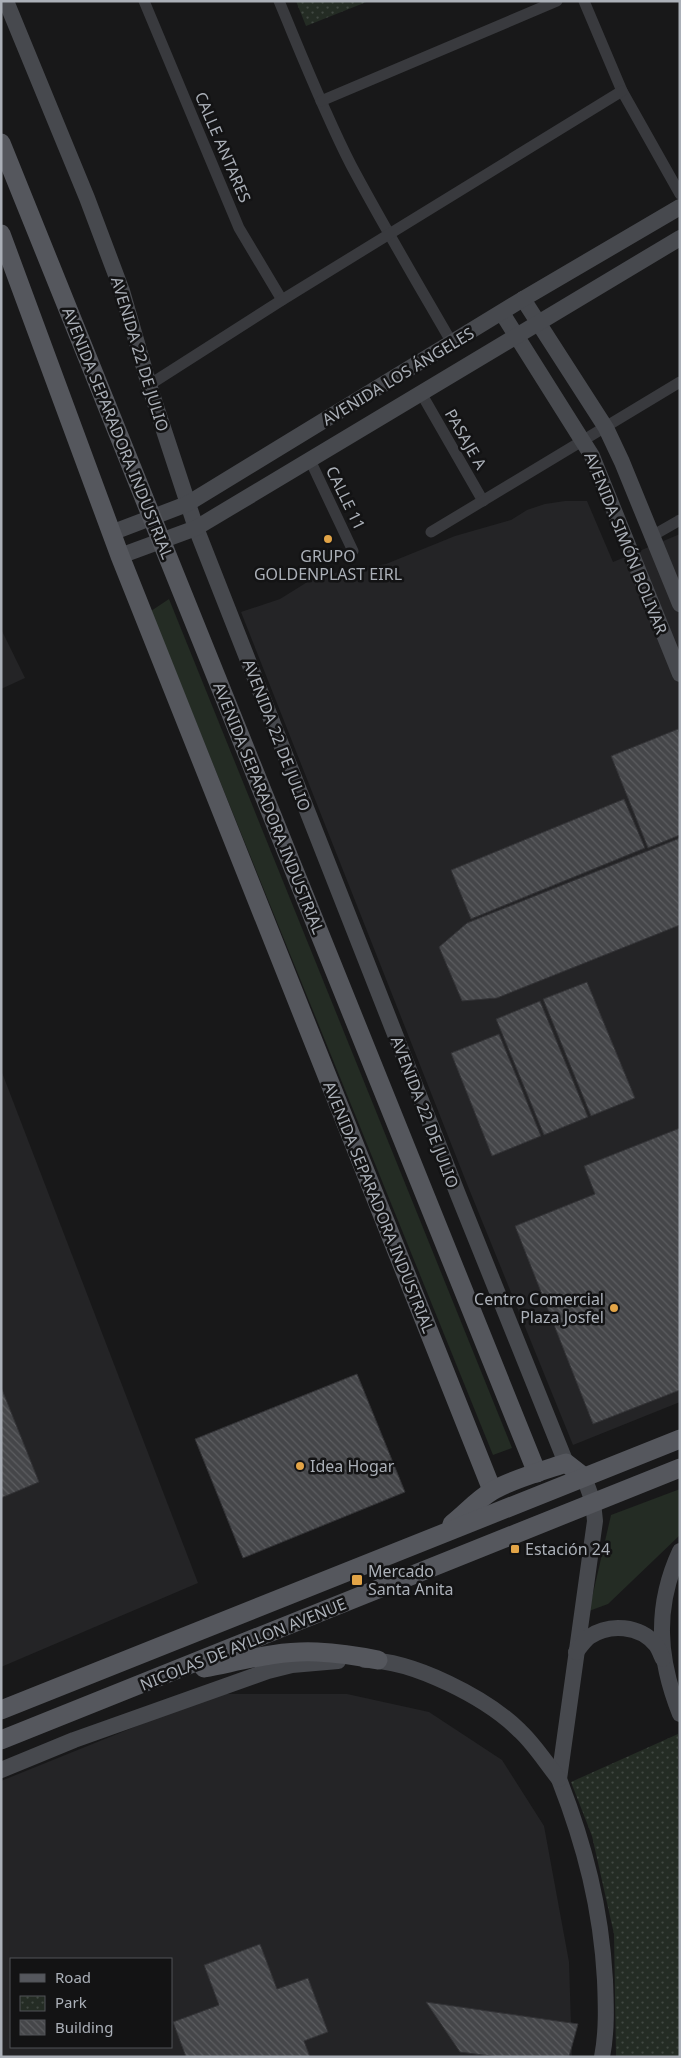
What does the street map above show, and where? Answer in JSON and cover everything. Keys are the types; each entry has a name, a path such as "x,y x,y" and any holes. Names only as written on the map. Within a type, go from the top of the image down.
{"main road":[{"name":"AVENIDA SEPARADORA INDUSTRIAL","path":"1,143 537,1473"},
{"name":"AVENIDA SEPARADORA INDUSTRIAL","path":"1,234 111,533 492,1490"},
{"name":"NICOLAS DE AYLLON AVENUE","path":"1,1710 680,1440"},
{"path":"440,1534 492,1490 566,1463 584,1477"},
{"name":"NICOLAS DE AYLLON AVENUE","path":"1,1740 680,1468"},
{"path":"161,1677 282,1654 316,1652 347,1654 378,1660"}],"street":[{"name":"AVENIDA 22 DE JULIO","path":"6,1 87,198 122,291 148,385 196,528 455,1188 566,1463"},
{"name":"CALLE ANTARES","path":"144,1 239,228 282,300"},
{"path":"279,1 350,163 452,343"},
{"path":"322,102 557,1"},
{"path":"584,1 622,91 680,194"},
{"path":"148,385 282,300 622,91"},
{"name":"AVENIDA LOS ÁNGELES","path":"111,533 187,504 680,207"},
{"name":"AVENIDA LOS ÁNGELES","path":"120,556 196,528 538,321 680,238"},
{"name":"AVENIDA SIMÓN BOLIVAR","path":"523,300 606,428 680,604"},
{"name":"AVENIDA SIMÓN BOLIVAR","path":"502,313 592,456 680,674"},
{"path":"431,532 680,382"},
{"name":"PASAJE A","path":"421,393 483,501"},
{"name":"CALLE 11","path":"310,460 353,551"},
{"path":"652,536 680,520"},
{"path":"584,1477 593,1502 595,1521 559,1779 573,1813 592,1880 600,1929 606,2001 602,2057"},
{"path":"679,1552 668,1583 662,1639 663,1659 672,1695 680,1714"},
{"path":"576,1652 588,1638 605,1629 623,1628 641,1633 655,1645 663,1659"},
{"name":"NICOLAS DE AYLLON AVENUE","path":"1,1770 74,1740 268,1671 318,1661 378,1660 453,1684 486,1703 520,1731 559,1779"}],"shaded area":[{"path":"565,501 587,501 613,562 680,534 680,1402 573,1445 467,1184 241,612 280,599 309,581 323,575 386,564 455,536 511,520 527,510 545,504"},
{"path":"1,629 25,678 1,689"},
{"path":"1,1070 198,1583 1,1667"},
{"path":"216,1694 347,1694 429,1712 502,1760 544,1826 569,1962 572,2057 1,2057 1,1781"}],"green space":[{"path":"296,1 369,1 306,26"},
{"path":"169,599 512,1448 493,1455 151,611"},
{"path":"680,1489 680,1535 608,1604 589,1611 611,1515"},
{"path":"678,1734 680,2057 616,2057 614,1934 592,1836 571,1782"}],"building":[{"path":"678,729 680,735 680,835 648,848 611,756"},
{"path":"624,799 645,848 471,919 451,870"},
{"path":"680,838 680,925 497,998 462,1001 439,947 467,923"},
{"path":"587,982 635,1098 591,1116 543,999"},
{"path":"540,1001 588,1117 544,1135 496,1019"},
{"path":"499,1034 541,1136 492,1156 451,1053"},
{"name":"Centro Comercial Plaza Josfel","path":"680,1128 680,1390 593,1424 515,1226 595,1194 584,1166"},
{"name":"Idea Hogar","path":"357,1374 405,1492 243,1558 195,1439"},
{"path":"1,1387 39,1482 1,1498"},
{"path":"260,1944 277,1989 308,1978 328,2032 304,2041 310,2057 186,2057 173,2022 219,2005 204,1965"},
{"path":"426,2002 578,2024 569,2057 499,2057 460,2052"}],"place":[{"name":"GRUPO GOLDENPLAST EIRL","path":"328,539"},
{"name":"Centro Comercial Plaza Josfel","path":"614,1308"},
{"name":"Idea Hogar","path":"300,1466"},
{"name":"Estación 24","path":"515,1549"},
{"name":"Mercado Santa Anita","path":"357,1580"}]}
